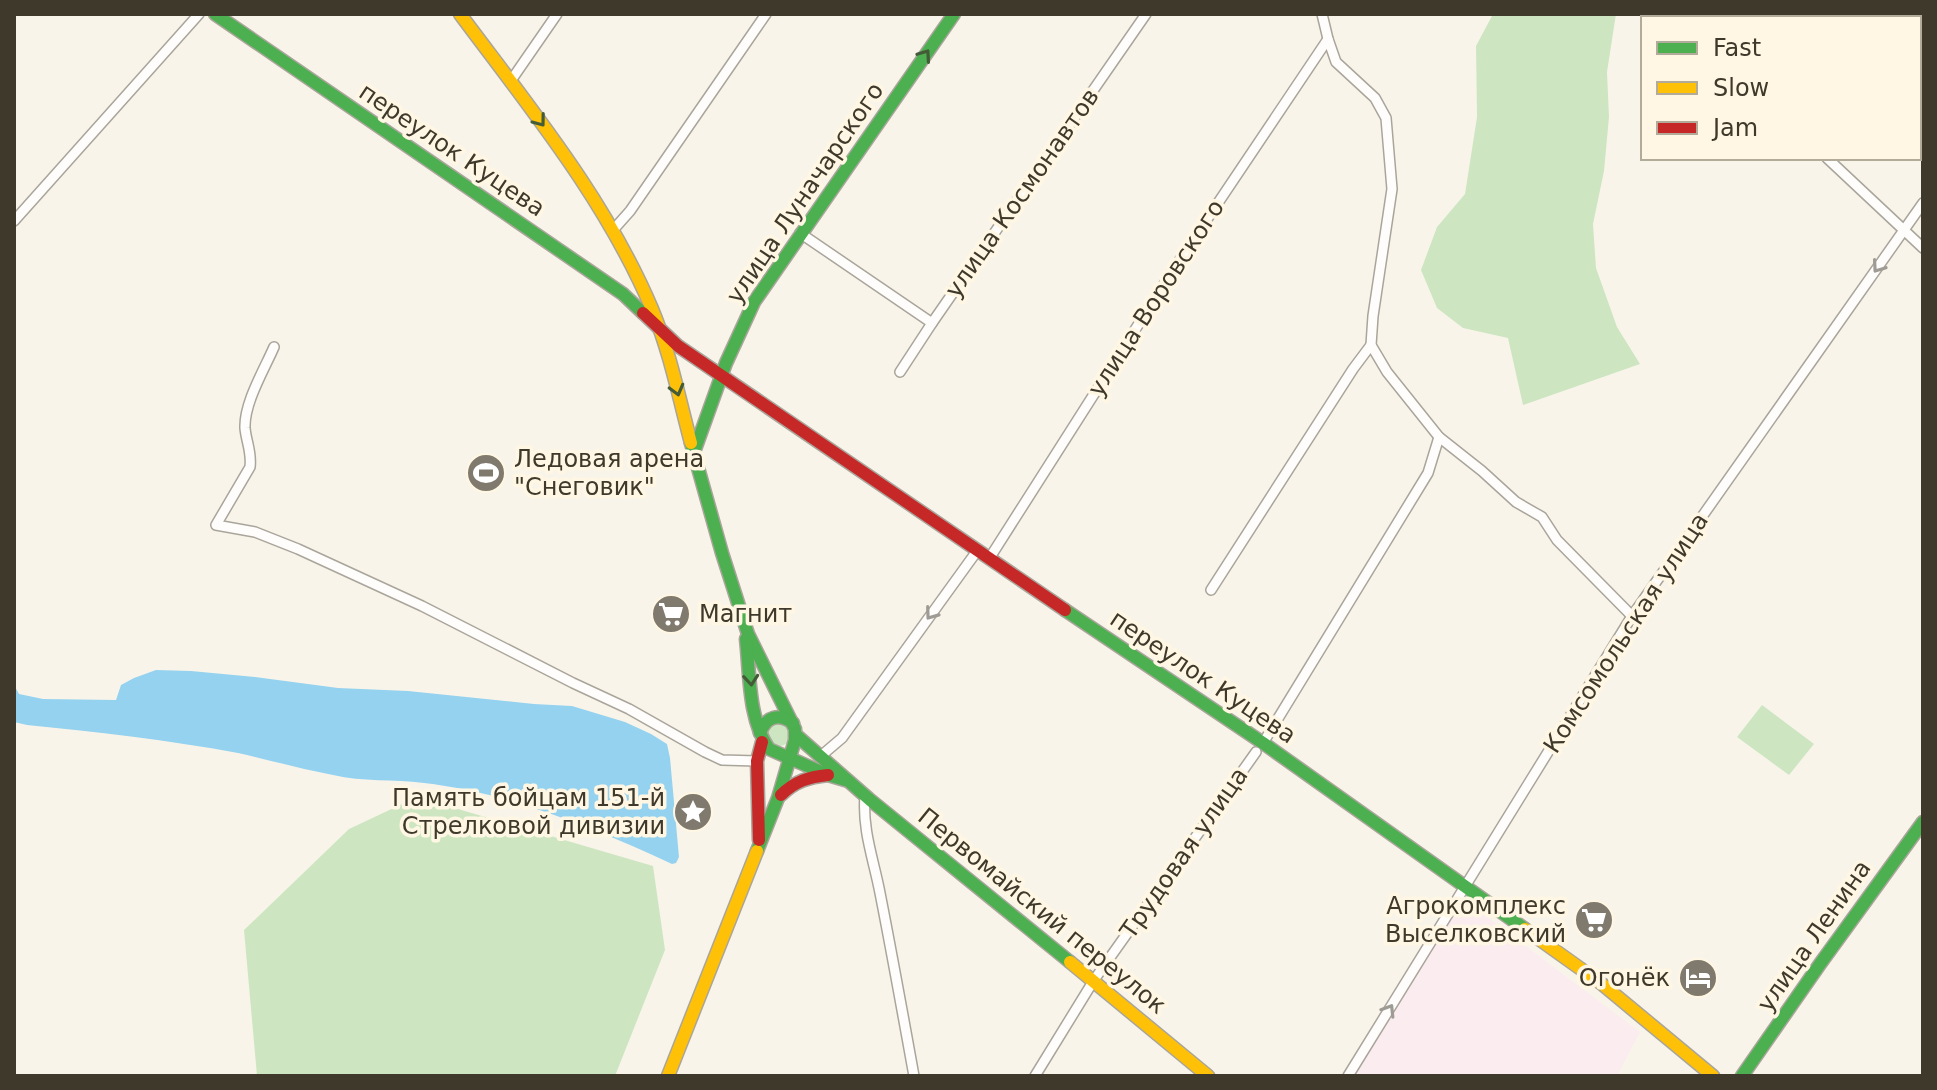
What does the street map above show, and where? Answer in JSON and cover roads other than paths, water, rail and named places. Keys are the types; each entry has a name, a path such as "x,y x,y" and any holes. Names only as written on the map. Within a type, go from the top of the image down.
{"street":[{"path":"14,221 199,14"},
{"name":"переулок Куцева","path":"215,14 623,294 693,357 1602,984 1713,1076"},
{"name":"переулок Куцева","path":"460,14 565,155 614,229 659,328"},
{"path":"510,82 557,14"},
{"path":"614,229 630,211 766,14"},
{"name":"улица Луначарского","path":"694,452 721,374 754,302 954,14"},
{"name":"улица Космонавтов","path":"900,372 1146,14"},
{"path":"1211,590 1371,345 1392,189 1386,118 1375,98 1336,62 1322,14"},
{"name":"улица Воровского","path":"989,559 1175,267 1328,39"},
{"path":"1829,160 1923,248"},
{"name":"Комсомольская улица","path":"1348,1076 1632,616 1923,203"},
{"path":"800,233 932,323"},
{"name":"Первомайский переулок","path":"659,328 744,624 792,740 828,775 848,781"},
{"path":"1371,345 1387,372 1439,437 1516,502 1542,517 1557,540 1632,616"},
{"path":"274,347 250,400 245,427 250,467 216,525 255,532 422,606 629,709 722,760 757,761"},
{"name":"Трудовая улица","path":"1035,1076 1094,980 1259,748 1428,473 1439,437"},
{"path":"822,755 842,738 977,551"},
{"name":"Первомайский переулок","path":"744,624 752,695 761,739 774,751 792,740"},
{"path":"668,1076 759,847 778,798 792,740 783,717 771,717 762,725 757,761 759,847"},
{"name":"Первомайский переулок","path":"792,740 822,755 865,796 1208,1076"},
{"path":"778,798 799,780 828,775"},
{"path":"865,796 865,828 914,1076"},
{"name":"улица Ленина","path":"1742,1076 1923,822"}],"water":[{"path":"156,670 572,706 625,722 667,744 679,857 672,864 551,814 455,788 344,777 212,748 14,722 14,685 19,694 43,699 116,700 121,685"}],"place":[{"name":"Ледовая арена \"Снеговик\"","path":"486,473"},
{"name":"Магнит","path":"671,614"},
{"name":"Память бойцам 151-й Стрелковой дивизии","path":"693,812"},
{"name":"Агрокомплекс Выселковский","path":"1594,920"},
{"name":"Огонёк","path":"1698,978"}]}
